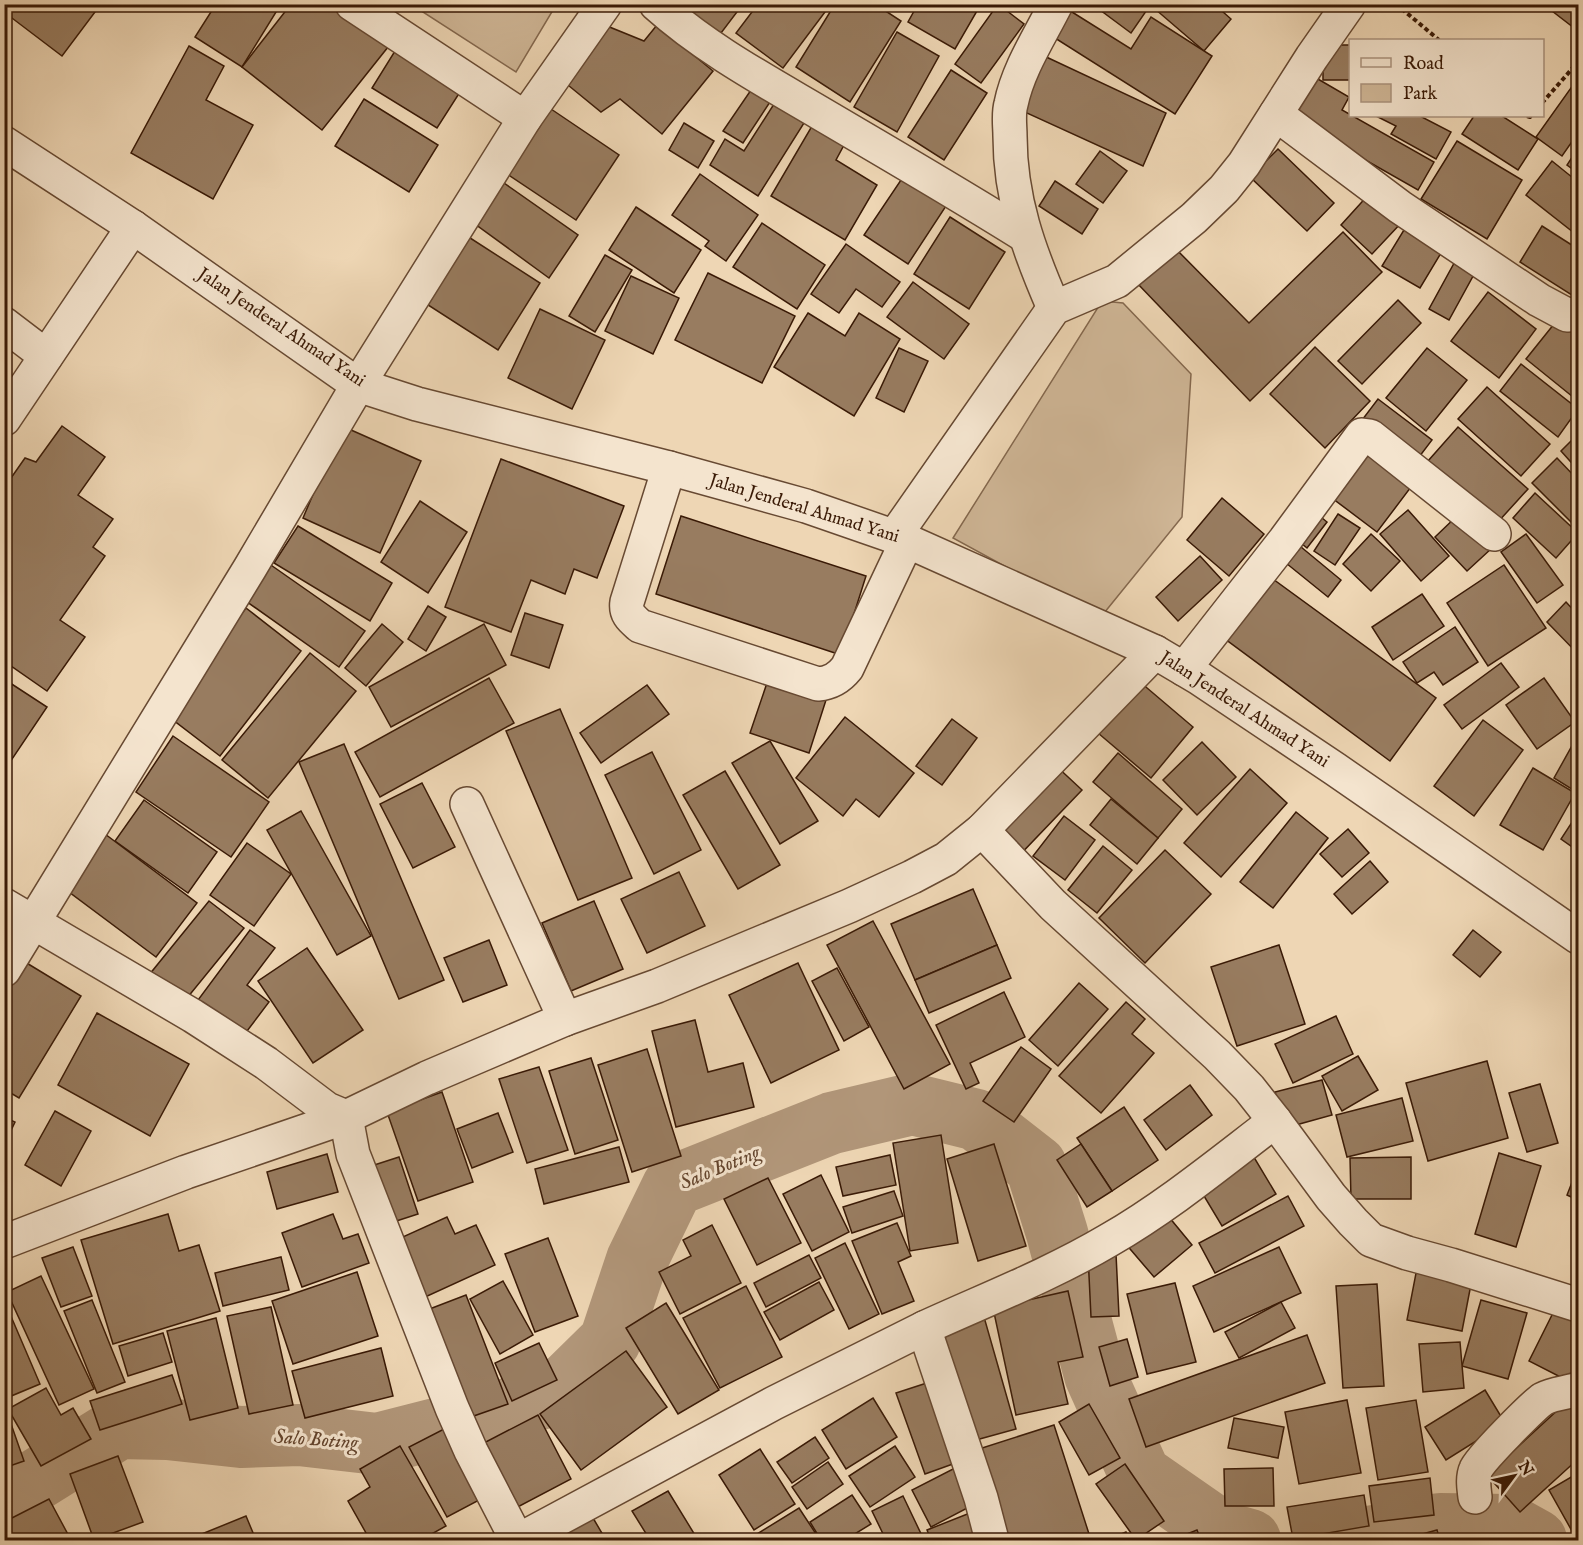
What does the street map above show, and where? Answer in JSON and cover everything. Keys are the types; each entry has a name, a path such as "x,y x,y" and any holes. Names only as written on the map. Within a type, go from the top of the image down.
{"street":[{"path":"352,4 525,118"},
{"path":"4,970 250,568 358,385 525,118 605,4"},
{"path":"656,4 670,17 746,70 1024,235"},
{"path":"1054,308 1024,235 1010,162 1010,105 1025,63 1056,4"},
{"path":"669,468 627,602 629,617 640,626 818,684 827,684 839,678 847,669 901,539 1054,308 1117,281 1194,218 1231,181 1349,4"},
{"path":"1276,114 1400,207 1539,300 1568,315 1578,314"},
{"name":"Jalan Jenderal Ahmad Yani","path":"4,143 133,227 358,385 417,404 669,468 806,506 901,539 1155,652 1335,769 1578,937"},
{"path":"4,419 133,227"},
{"path":"4,324 46,356"},
{"path":"1184,669 1285,540 1362,435 1370,436 1494,534"},
{"path":"4,1242 186,1172 346,1117 427,1078 565,1019 657,986 849,906 912,877 946,859 982,830 1155,652"},
{"path":"467,804 565,1019"},
{"path":"982,830 1053,905 1217,1055 1249,1088 1331,1197 1371,1240 1578,1305"},
{"path":"4,905 202,1022 266,1063 327,1109 346,1117"},
{"path":"346,1117 353,1154 452,1408 471,1451 518,1540 774,1403 924,1328 1064,1264 1108,1240 1162,1206 1275,1121"},
{"path":"924,1328 981,1498 992,1540"},
{"path":"1475,1497 1476,1469 1486,1456 1538,1403 1552,1395 1578,1389"}],"path":[{"path":"1396,4 1437,39"},
{"path":"1544,101 1578,62"}],"green space":[{"path":"556,4 516,72 412,5"},
{"path":"1102,301 1123,303 1191,374 1182,517 1100,618 953,538"}],"building":[{"path":"4,4 101,4 62,56 4,12"},
{"path":"216,4 281,4 242,67 195,37"},
{"path":"291,4 334,4 388,47 322,130 242,67"},
{"path":"677,4 743,4 718,37"},
{"path":"758,4 831,4 783,68 736,33"},
{"path":"835,4 875,4 901,21 850,102 796,67"},
{"path":"918,4 981,4 955,49 908,22"},
{"path":"998,4 1024,24 981,83 955,64"},
{"path":"1092,4 1151,4 1131,33"},
{"path":"1159,4 1214,4 1231,19 1204,51 1155,9"},
{"path":"1543,4 1578,4 1578,31"},
{"path":"1064,7 1131,49 1151,17 1212,56 1175,114 1047,33"},
{"path":"657,25 713,71 662,134 620,99 601,112 563,81 607,26 644,41"},
{"path":"897,32 939,56 897,132 854,107"},
{"path":"1323,45 1349,45 1349,80 1323,80"},
{"path":"189,46 224,66 206,100 253,125 213,199 131,153"},
{"path":"395,51 460,92 437,128 372,88"},
{"path":"1042,55 1166,113 1143,166 1018,109"},
{"path":"951,70 987,93 944,160 908,137"},
{"path":"1311,75 1349,97 1342,110 1349,114 1349,117 1354,117 1434,162 1418,190 1288,116"},
{"path":"1578,78 1578,133 1562,156 1536,137"},
{"path":"751,90 770,102 743,143 723,131"},
{"path":"364,99 438,145 409,192 335,146"},
{"path":"774,104 804,123 758,196 710,165 725,139 744,151"},
{"path":"551,109 619,155 576,220 507,174"},
{"path":"1378,117 1422,117 1451,132 1436,159 1391,134 1396,126"},
{"path":"1473,117 1504,117 1538,139 1518,170 1462,134"},
{"path":"684,123 714,141 698,168 669,150"},
{"path":"812,126 844,145 836,160 877,185 845,240 771,196"},
{"path":"1457,141 1522,180 1487,239 1421,199"},
{"path":"1578,148 1578,173 1567,165"},
{"path":"1278,149 1334,203 1307,231 1250,177"},
{"path":"1100,151 1127,171 1103,203 1076,184"},
{"path":"1552,161 1578,182 1578,236 1526,195"},
{"path":"700,174 758,215 726,261 705,246 709,241 672,215"},
{"path":"903,177 946,206 908,264 864,235"},
{"path":"1055,181 1098,209 1082,234 1039,206"},
{"path":"504,183 578,235 549,278 475,224"},
{"path":"1370,193 1402,222 1372,254 1341,225"},
{"path":"636,207 701,250 674,293 609,250"},
{"path":"950,217 1005,252 969,309 914,274"},
{"path":"762,223 825,265 797,309 733,267"},
{"path":"1407,225 1444,248 1420,288 1382,266"},
{"path":"1542,226 1578,249 1578,299 1520,262"},
{"path":"1343,232 1382,272 1250,401 1137,283 1174,247 1249,323"},
{"path":"467,236 540,283 498,350 425,303"},
{"path":"846,244 900,282 882,307 856,289 839,313 811,294"},
{"path":"605,255 632,270 595,332 569,316"},
{"path":"1458,256 1478,267 1449,320 1429,309"},
{"path":"708,273 795,316 762,383 675,340"},
{"path":"631,276 679,298 653,354 605,331"},
{"path":"913,282 969,324 944,359 887,317"},
{"path":"1488,292 1536,329 1499,378 1451,341"},
{"path":"1398,300 1421,323 1362,384 1338,361"},
{"path":"540,309 605,340 572,409 508,378"},
{"path":"808,313 845,336 859,313 900,339 854,416 774,367"},
{"path":"1562,314 1578,327 1578,401 1526,359"},
{"path":"1315,347 1370,401 1325,448 1270,394"},
{"path":"899,348 928,361 904,412 876,398"},
{"path":"1427,348 1467,380 1426,431 1386,398"},
{"path":"1521,364 1578,409 1558,437 1500,391"},
{"path":"1487,387 1550,444 1521,476 1458,419"},
{"path":"1378,399 1432,440 1413,465 1359,424"},
{"path":"62,426 105,457 78,495 113,519 93,547 105,556 60,620 85,637 47,691 4,661 4,488 25,458 36,462"},
{"path":"342,426 421,461 380,553 303,518"},
{"path":"1458,427 1528,489 1497,523 1428,461"},
{"path":"1578,434 1578,470 1561,451"},
{"path":"1361,444 1414,483 1377,532 1324,492"},
{"path":"1557,458 1578,480 1578,529 1532,483"},
{"path":"501,459 624,506 597,578 574,569 565,594 531,580 511,632 445,607"},
{"path":"1535,493 1578,533 1556,558 1513,518"},
{"path":"1222,498 1264,534 1229,576 1187,540"},
{"path":"420,501 467,532 428,593 381,562"},
{"path":"1311,509 1327,522 1307,548 1291,535"},
{"path":"1408,510 1449,556 1421,581 1380,534"},
{"path":"1460,513 1492,548 1467,571 1435,537"},
{"path":"1338,514 1360,528 1335,565 1314,551"},
{"path":"681,516 866,576 841,655 656,594"},
{"path":"298,526 392,583 370,621 274,563"},
{"path":"1371,534 1400,561 1371,591 1343,564"},
{"path":"1526,534 1563,585 1537,603 1501,552"},
{"path":"1295,542 1341,580 1328,597 1281,559"},
{"path":"1200,556 1222,580 1178,621 1156,597"},
{"path":"268,563 365,631 339,667 243,599"},
{"path":"1504,565 1546,628 1488,666 1447,603"},
{"path":"1262,571 1436,698 1390,761 1217,633"},
{"path":"1422,594 1444,626 1393,660 1372,627"},
{"path":"1566,602 1578,615 1578,654 1547,622"},
{"path":"428,606 446,617 426,651 408,639"},
{"path":"246,608 301,651 220,756 164,713"},
{"path":"525,613 563,625 549,668 511,655"},
{"path":"382,624 403,642 366,686 345,668"},
{"path":"484,624 506,665 391,727 369,687"},
{"path":"1455,627 1478,662 1443,685 1434,672 1417,683 1403,662"},
{"path":"310,653 356,691 268,798 222,760"},
{"path":"1501,663 1519,687 1462,729 1444,705"},
{"path":"489,678 514,723 380,797 355,752"},
{"path":"1544,678 1575,722 1537,749 1506,705"},
{"path":"4,679 47,707 4,771"},
{"path":"768,680 826,700 809,753 750,733"},
{"path":"1140,682 1193,727 1151,778 1098,733"},
{"path":"647,685 669,714 601,763 580,733"},
{"path":"560,709 632,878 578,900 506,731"},
{"path":"845,717 914,773 879,817 856,799 843,816 796,778"},
{"path":"952,719 977,738 942,785 916,766"},
{"path":"1483,720 1523,750 1474,816 1434,786"},
{"path":"1578,735 1578,793 1554,778"},
{"path":"173,736 269,802 231,857 136,792"},
{"path":"770,741 818,821 780,844 732,763"},
{"path":"1202,742 1236,777 1197,815 1163,780"},
{"path":"344,744 444,980 399,999 299,762"},
{"path":"652,752 701,850 654,874 605,775"},
{"path":"1118,753 1182,809 1158,838 1093,782"},
{"path":"1053,763 1082,790 1015,860 986,833"},
{"path":"1533,768 1575,793 1543,850 1500,825"},
{"path":"1250,769 1287,803 1221,877 1184,843"},
{"path":"725,771 780,865 738,889 683,795"},
{"path":"422,783 455,847 413,868 380,804"},
{"path":"1111,799 1158,838 1137,864 1090,825"},
{"path":"144,800 217,852 188,893 115,841"},
{"path":"301,811 371,936 337,955 267,830"},
{"path":"1296,812 1328,838 1273,908 1240,882"},
{"path":"1578,813 1578,851 1561,839"},
{"path":"1064,816 1095,840 1065,880 1033,856"},
{"path":"1348,829 1369,853 1342,877 1320,854"},
{"path":"101,831 197,903 156,957 61,886"},
{"path":"247,843 291,874 254,926 210,895"},
{"path":"1103,846 1132,870 1097,913 1068,890"},
{"path":"1165,850 1211,894 1145,963 1099,918"},
{"path":"1370,861 1388,882 1352,914 1334,894"},
{"path":"679,872 705,926 647,953 621,899"},
{"path":"973,889 997,945 915,980 891,924"},
{"path":"209,901 244,928 183,1003 149,975"},
{"path":"594,901 623,969 571,991 542,923"},
{"path":"873,921 950,1064 904,1089 827,945"},
{"path":"250,930 275,948 247,985 269,1002 244,1035 198,1000"},
{"path":"1473,930 1501,952 1480,977 1453,955"},
{"path":"489,940 507,985 463,1002 444,958"},
{"path":"997,945 1011,978 929,1013 915,980"},
{"path":"1279,945 1305,1024 1237,1046 1211,967"},
{"path":"307,948 363,1030 313,1063 258,981"},
{"path":"25,962 81,996 19,1098 4,1089 4,996"},
{"path":"798,963 839,1050 771,1083 729,995"},
{"path":"837,968 869,1027 844,1041 812,981"},
{"path":"1079,983 1108,1009 1058,1066 1029,1040"},
{"path":"1004,992 1025,1037 970,1063 979,1083 966,1089 936,1025"},
{"path":"1126,1002 1145,1019 1132,1034 1154,1053 1101,1113 1059,1076"},
{"path":"97,1013 189,1064 150,1136 58,1085"},
{"path":"1336,1016 1353,1054 1293,1083 1275,1044"},
{"path":"695,1020 708,1072 743,1063 754,1107 676,1127 652,1031"},
{"path":"1021,1047 1051,1069 1014,1122 983,1101"},
{"path":"647,1049 681,1156 632,1172 598,1065"},
{"path":"1358,1056 1378,1090 1342,1111 1322,1076"},
{"path":"591,1058 618,1140 575,1154 549,1071"},
{"path":"1487,1061 1508,1138 1428,1161 1406,1083"},
{"path":"539,1067 568,1150 527,1163 499,1079"},
{"path":"1322,1080 1332,1115 1285,1128 1275,1092"},
{"path":"1540,1084 1558,1143 1527,1152 1509,1093"},
{"path":"1190,1085 1212,1115 1166,1150 1144,1120"},
{"path":"442,1092 473,1182 418,1201 387,1112"},
{"path":"1402,1098 1413,1141 1347,1157 1336,1115"},
{"path":"1124,1107 1158,1160 1112,1191 1077,1138"},
{"path":"55,1111 91,1131 61,1186 25,1165"},
{"path":"498,1113 513,1152 472,1168 457,1129"},
{"path":"4,1117 15,1122 4,1145"},
{"path":"941,1135 958,1243 910,1251 893,1143"},
{"path":"994,1144 1026,1246 978,1261 947,1159"},
{"path":"1081,1144 1112,1191 1087,1207 1057,1160"},
{"path":"619,1147 629,1182 544,1204 535,1169"},
{"path":"1499,1153 1541,1166 1516,1247 1475,1234"},
{"path":"327,1154 338,1192 277,1209 267,1172"},
{"path":"1252,1154 1276,1194 1222,1226 1198,1186"},
{"path":"890,1155 896,1185 843,1196 836,1167"},
{"path":"399,1157 418,1214 384,1225 365,1168"},
{"path":"1411,1157 1411,1199 1351,1199 1350,1158"},
{"path":"1578,1167 1578,1200 1567,1195"},
{"path":"821,1175 849,1232 812,1251 783,1194"},
{"path":"768,1178 801,1243 757,1265 724,1199"},
{"path":"894,1191 903,1216 852,1233 843,1207"},
{"path":"1288,1196 1304,1226 1215,1273 1199,1243"},
{"path":"1164,1211 1192,1245 1154,1277 1125,1243"},
{"path":"168,1214 179,1251 199,1245 220,1311 113,1344 81,1240"},
{"path":"333,1214 343,1239 358,1234 369,1263 302,1287 282,1233"},
{"path":"447,1217 455,1234 476,1225 495,1265 423,1298 396,1240"},
{"path":"897,1223 911,1256 898,1262 914,1301 882,1314 852,1241"},
{"path":"712,1225 741,1283 680,1314 659,1272 691,1256 683,1240"},
{"path":"548,1238 578,1316 535,1332 505,1254"},
{"path":"845,1243 879,1314 849,1329 815,1258"},
{"path":"73,1247 92,1296 61,1307 42,1258"},
{"path":"1279,1247 1301,1293 1214,1332 1193,1286"},
{"path":"1116,1254 1119,1316 1091,1317 1088,1255"},
{"path":"809,1255 821,1278 766,1307 754,1283"},
{"path":"281,1257 289,1290 223,1306 215,1273"},
{"path":"1417,1268 1472,1279 1462,1331 1407,1320"},
{"path":"357,1272 378,1336 293,1364 272,1301"},
{"path":"41,1276 94,1389 59,1405 7,1292"},
{"path":"503,1281 533,1335 500,1354 470,1299"},
{"path":"819,1282 834,1310 780,1340 764,1312"},
{"path":"1175,1283 1196,1362 1147,1374 1127,1294"},
{"path":"1377,1284 1384,1386 1343,1388 1336,1286"},
{"path":"746,1286 782,1357 720,1388 683,1318"},
{"path":"1068,1291 1083,1357 1058,1362 1068,1404 1016,1415 993,1308"},
{"path":"466,1295 508,1404 468,1418 427,1310"},
{"path":"4,1300 40,1384 4,1399"},
{"path":"92,1300 125,1382 97,1393 64,1311"},
{"path":"1481,1300 1527,1313 1508,1379 1462,1366"},
{"path":"1281,1302 1295,1328 1239,1358 1225,1332"},
{"path":"666,1303 719,1390 678,1414 626,1328"},
{"path":"271,1307 293,1405 249,1414 227,1316"},
{"path":"1556,1307 1578,1318 1578,1386 1529,1361"},
{"path":"984,1317 1016,1429 965,1443 933,1332"},
{"path":"216,1318 238,1408 190,1420 167,1331"},
{"path":"163,1333 172,1362 128,1376 119,1346"},
{"path":"1307,1335 1325,1383 1146,1447 1129,1399"},
{"path":"1127,1339 1138,1377 1110,1386 1099,1347"},
{"path":"1460,1342 1464,1388 1423,1392 1419,1344"},
{"path":"539,1343 557,1380 512,1401 495,1363"},
{"path":"381,1348 393,1396 305,1418 292,1371"},
{"path":"626,1351 667,1407 581,1470 540,1414"},
{"path":"172,1375 182,1404 100,1430 90,1401"},
{"path":"936,1380 964,1460 925,1474 896,1393"},
{"path":"46,1388 61,1415 73,1408 91,1439 41,1466 8,1409"},
{"path":"1485,1390 1505,1423 1446,1460 1425,1427"},
{"path":"1573,1396 1578,1402 1578,1459 1520,1512 1487,1475"},
{"path":"873,1398 897,1437 846,1469 822,1430"},
{"path":"1347,1400 1361,1473 1299,1484 1285,1412"},
{"path":"1416,1400 1428,1472 1378,1480 1366,1408"},
{"path":"1089,1404 1120,1458 1089,1475 1059,1422"},
{"path":"538,1415 571,1479 512,1510 478,1446"},
{"path":"1234,1418 1284,1427 1278,1458 1228,1448"},
{"path":"10,1421 24,1461 4,1468 4,1423"},
{"path":"1054,1425 1090,1537 1078,1540 1009,1540 979,1449"},
{"path":"446,1428 483,1498 447,1517 409,1447"},
{"path":"815,1437 829,1458 792,1483 777,1462"},
{"path":"400,1446 446,1526 421,1540 370,1540 348,1501 370,1487 360,1469"},
{"path":"895,1446 915,1477 870,1507 849,1476"},
{"path":"760,1449 795,1504 754,1530 719,1475"},
{"path":"118,1456 143,1522 94,1540 70,1474"},
{"path":"828,1462 843,1484 807,1509 792,1487"},
{"path":"1125,1464 1164,1521 1136,1540 1096,1484"},
{"path":"955,1468 975,1504 931,1527 912,1490"},
{"path":"1273,1468 1274,1506 1225,1506 1224,1469"},
{"path":"1578,1473 1578,1540 1577,1540 1549,1490"},
{"path":"1430,1478 1434,1515 1374,1522 1369,1486"},
{"path":"668,1491 698,1540 650,1540 632,1511"},
{"path":"852,1495 871,1524 845,1540 821,1540 810,1522"},
{"path":"1364,1495 1369,1526 1293,1539 1287,1507"},
{"path":"903,1496 924,1540 886,1540 872,1511"},
{"path":"49,1499 71,1540 4,1540 4,1522"},
{"path":"799,1508 820,1540 761,1540 757,1534"},
{"path":"975,1511 987,1540 931,1540 927,1530"},
{"path":"246,1516 256,1540 193,1540 192,1538"},
{"path":"593,1518 606,1540 554,1540"},
{"path":"1197,1530 1201,1540 1172,1540"},
{"path":"1437,1530 1440,1540 1401,1540"},
{"path":"1126,1532 1130,1540 1107,1540"}],"waterway":[{"name":"Salo Boting","path":"4,1500 119,1428 167,1429 241,1437 299,1435 377,1444 471,1420 556,1394 610,1341 637,1260 673,1186 832,1123 912,1104 977,1120 1036,1166 1057,1233 1095,1375 1140,1475 1222,1532 1250,1540"},
{"name":"Salo Boting","path":"1352,1540 1440,1524 1509,1525 1536,1540"}]}
